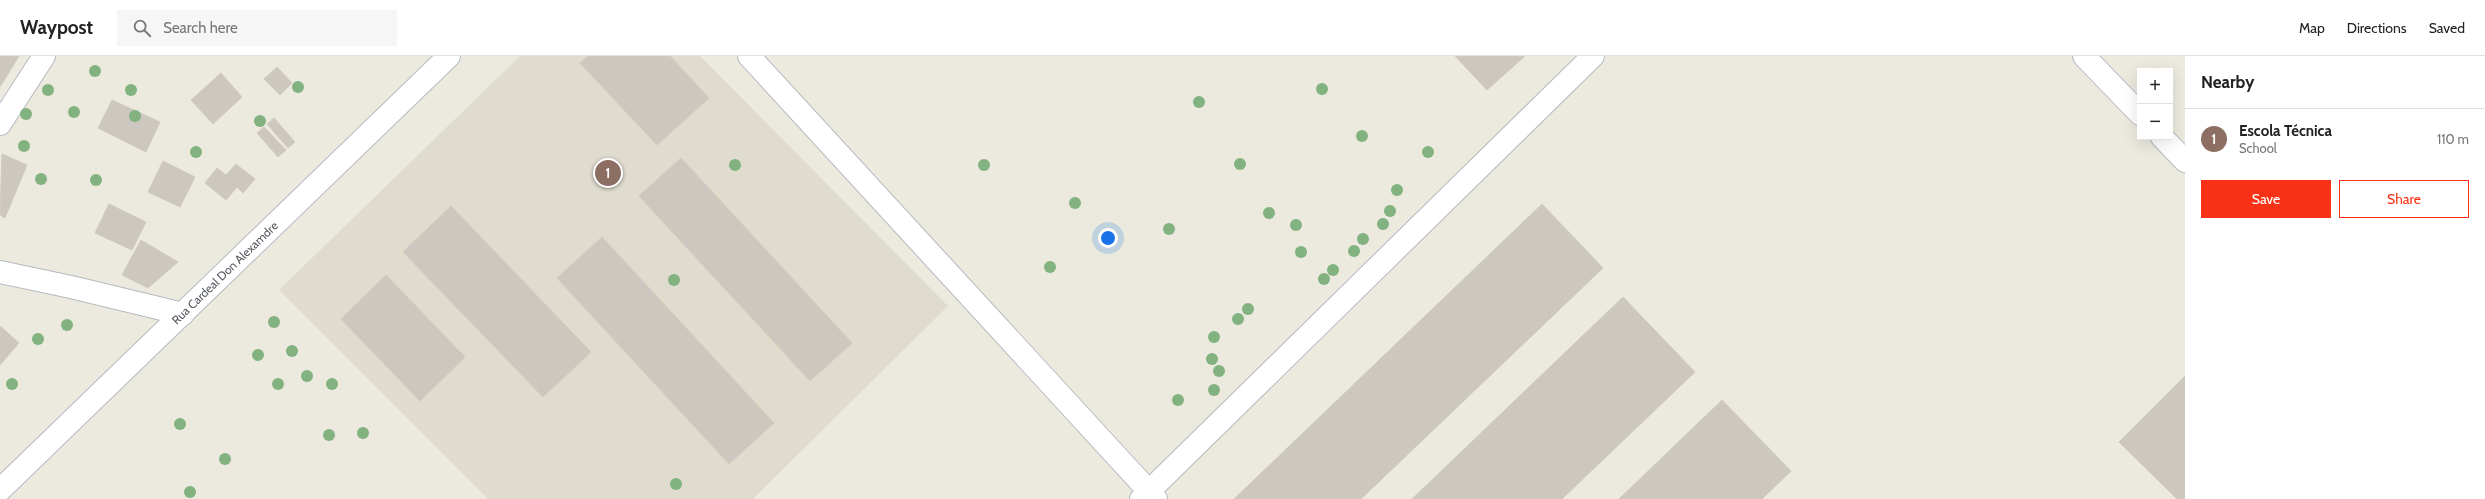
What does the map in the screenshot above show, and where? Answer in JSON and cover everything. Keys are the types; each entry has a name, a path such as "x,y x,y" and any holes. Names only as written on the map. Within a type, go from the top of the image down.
{"street":[{"path":"0,124 44,56"},
{"name":"Rua Cardeal Don Alexamdre","path":"0,490 449,56"},
{"path":"749,56 1149,496 1593,56"},
{"path":"2084,56 2137,111"},
{"path":"2165,140 2185,161"},
{"path":"0,272 183,314"}],"shaded area":[{"path":"520,56 700,56 948,306 753,499 488,499 279,290"}],"building":[{"path":"0,56 19,56 0,87"},
{"path":"588,56 670,56 709,98 657,145 580,63"},
{"path":"1455,56 1525,56 1487,90"},
{"path":"277,67 292,83 280,95 264,79"},
{"path":"221,73 242,97 213,124 191,100"},
{"path":"112,100 160,122 146,152 98,128"},
{"path":"274,118 295,142 288,148 267,124"},
{"path":"264,127 286,150 278,157 257,133"},
{"path":"2,154 27,165 5,218 0,215"},
{"path":"681,158 852,343 810,381 639,196"},
{"path":"163,161 195,177 180,207 148,192"},
{"path":"236,164 255,179 243,193 237,187 226,200 205,183 217,168 226,175"},
{"path":"109,204 146,222 132,250 95,233"},
{"path":"1542,204 1603,268 1361,499 1234,499"},
{"path":"451,206 591,352 543,397 403,252"},
{"path":"602,237 774,423 729,464 557,278"},
{"path":"141,240 178,262 148,288 122,275"},
{"path":"386,275 465,357 420,401 341,319"},
{"path":"1623,297 1695,372 1562,499 1412,499"},
{"path":"0,326 19,343 0,365"},
{"path":"2185,376 2185,499 2177,499 2119,442"},
{"path":"1722,400 1791,471 1762,499 1619,499"}],"place":[{"name":"Escola Técnica","path":"608,173"}]}
